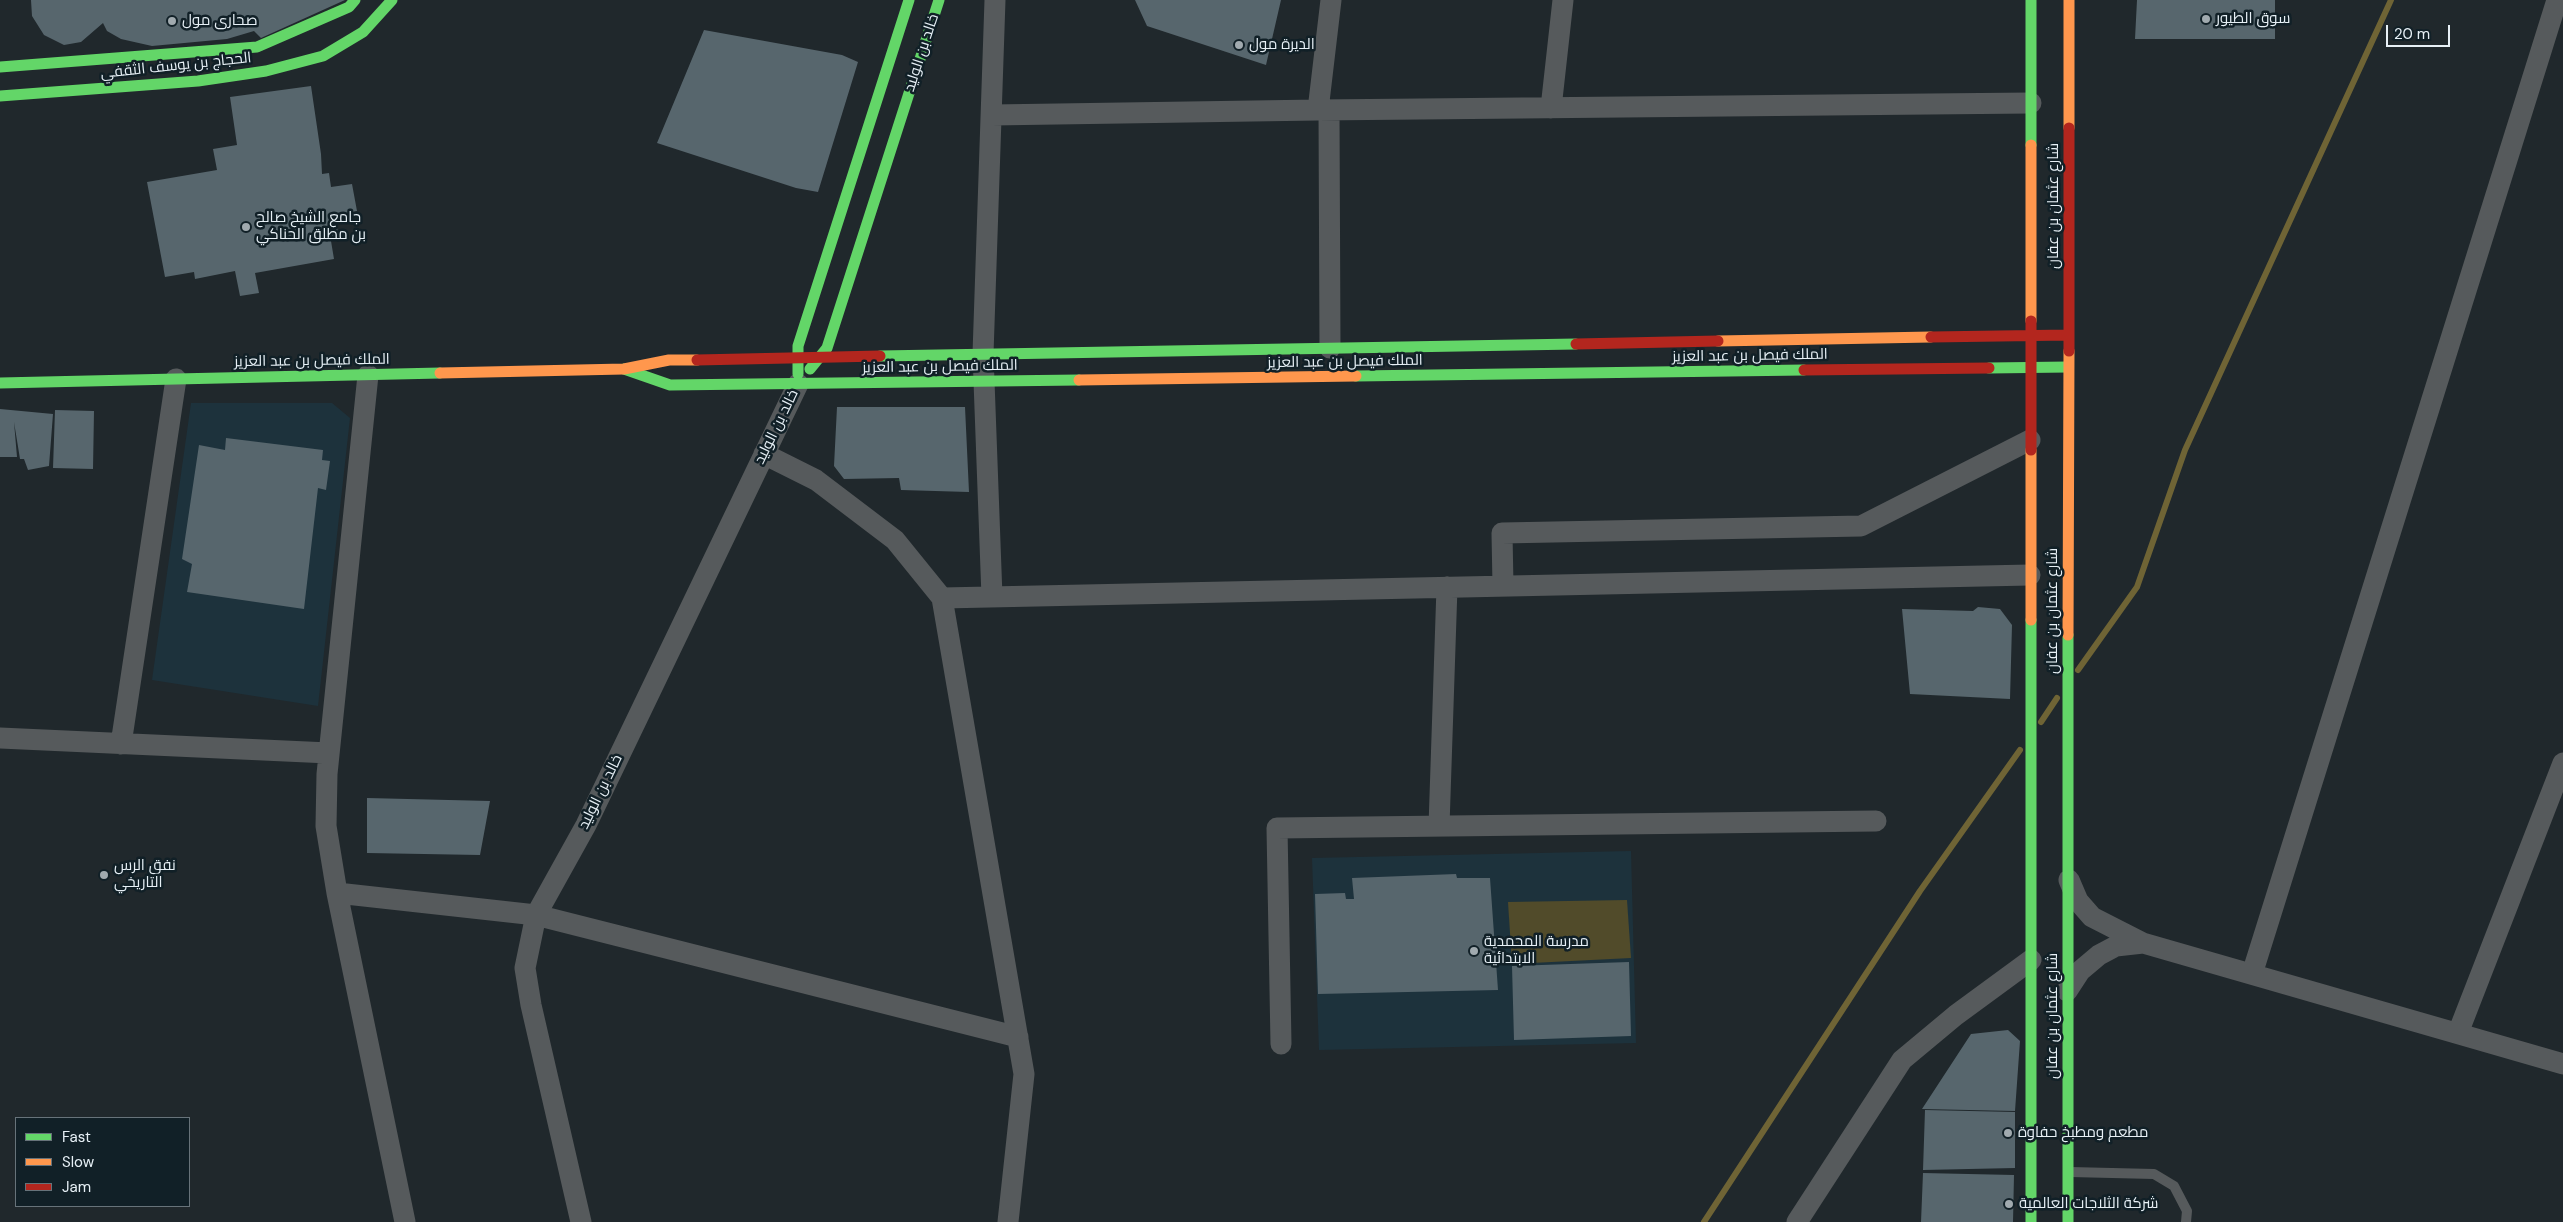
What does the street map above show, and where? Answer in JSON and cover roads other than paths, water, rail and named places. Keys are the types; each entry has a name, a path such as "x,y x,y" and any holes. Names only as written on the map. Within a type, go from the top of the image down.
{"street":[{"name":"الحجاج بن يوسف الثقفي","path":"0,67 257,47 349,7 355,0"},
{"name":"الحجاج بن يوسف الثقفي","path":"0,96 198,81 266,71 323,56 363,32 392,0"},
{"name":"خالد بن الوليد","path":"798,384 798,346 909,0"},
{"name":"خالد بن الوليد","path":"581,1222 531,1005 525,968 536,915 586,825 798,384 827,348 939,0"},
{"path":"992,597 983,354 995,0"},
{"path":"1330,348 1323,110 1331,0"},
{"path":"1551,108 1563,0"},
{"name":"شارع عثمان بن عفان","path":"2031,0 2031,1222"},
{"name":"شارع عثمان بن عفان","path":"2068,1222 2069,0"},
{"path":"2252,974 2557,0"},
{"path":"992,115 2031,104"},
{"name":"الملك فيصل بن عبد العزيز","path":"0,383 624,369 669,360 798,357 2068,335"},
{"name":"الملك فيصل بن عبد العزيز","path":"624,369 670,385 2068,367"},
{"path":"368,375 329,753 326,826 337,893 405,1222"},
{"path":"121,744 176,379"},
{"path":"1503,586 1502,534 1861,526 2030,440"},
{"path":"764,454 816,480 895,540 942,598 1024,1074 1008,1222"},
{"path":"942,598 2030,575"},
{"path":"1439,826 1447,587"},
{"path":"2,742 121,744 329,753"},
{"path":"2458,1033 2563,763"},
{"path":"1281,1044 1277,828 1876,821"},
{"path":"2067,877 2078,901 2092,917 2144,943 2563,1064"},
{"path":"337,893 536,915 1018,1037"},
{"path":"2067,991 2080,971 2099,955 2116,946 2144,943"},
{"path":"1796,1222 1902,1060 1956,1015 2031,960"}],"lane":[{"path":"2068,1172 2154,1174 2174,1186 2187,1211 2186,1222"}],"waterway":[{"path":"2078,670 2137,587 2185,450 2391,0"},
{"path":"2041,722 2057,698"},
{"path":"1704,1222 1920,891 2020,750"}],"place":[{"name":"سوق الطيور","path":"2206,19"},
{"name":"صحارى مول","path":"172,21"},
{"name":"الديرة مول","path":"1239,45"},
{"name":"جامع الشيخ صالح بن مطلق الحناكي","path":"246,227"},
{"name":"نفق الرس التاريخي","path":"104,875"},
{"name":"مدرسة المحمدية الابتدائية","path":"1474,951"},
{"name":"مطعم ومطبخ حفاوة","path":"2008,1133"},
{"name":"شركة الثلاجات العالمية","path":"2009,1204"}]}
